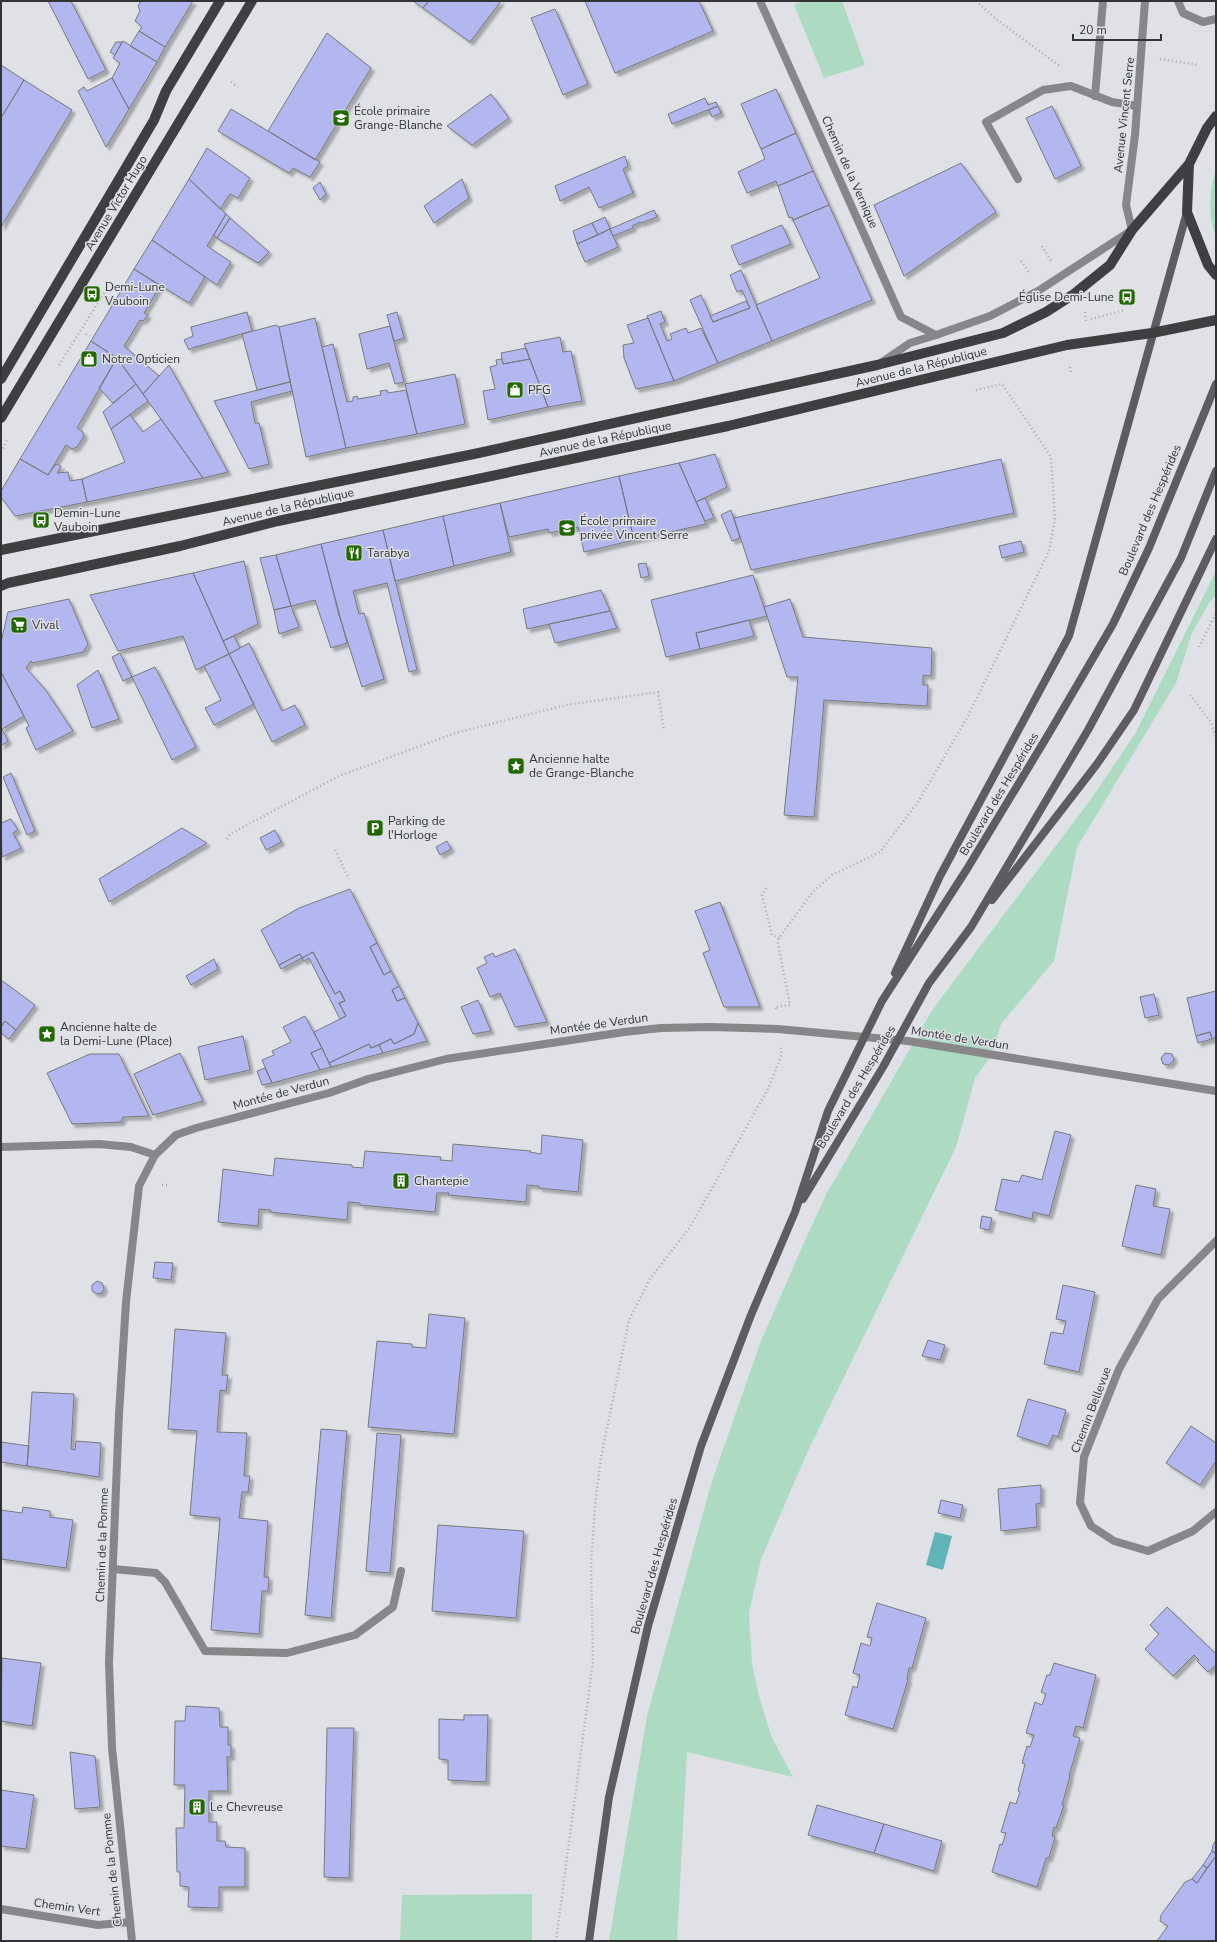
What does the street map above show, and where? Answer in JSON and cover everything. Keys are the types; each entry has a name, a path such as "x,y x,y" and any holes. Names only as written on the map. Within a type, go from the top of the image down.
{"main road":[{"name":"Avenue Victor Hugo","path":"1,379 154,120 166,91 220,1"},
{"name":"Avenue Victor Hugo","path":"1,418 252,1"},
{"path":"882,1001 940,876 1069,636 1152,333 1187,212 1188,164 1207,128 1216,116"},
{"name":"Avenue de la République","path":"1,550 474,454 877,365 950,348 1003,333 1046,312 1074,294 1110,265 1132,230 1188,164"},
{"path":"1187,212 1208,265 1216,275"},
{"name":"Avenue de la République","path":"1,586 8,583 180,546 278,521 728,426 1067,345 1152,333 1216,320"},
{"name":"Boulevard des Hespérides","path":"589,1941 609,1797 648,1626 701,1446 750,1315 795,1212 828,1111 882,1001 966,869 1048,735 1113,624 1149,548 1216,384"},
{"name":"Boulevard des Hespérides","path":"795,1212 883,1067 929,983 970,927 1088,730 1181,558 1216,472"},
{"path":"970,927 1097,764 1134,710 1216,539"}],"street":[{"name":"Chemin de la Vernique","path":"760,1 901,317 936,334"},
{"path":"1095,96 1103,1"},
{"name":"Avenue Vincent Serre","path":"1132,230 1126,205 1137,106 1145,1"},
{"path":"1178,1 1183,13 1203,22 1216,19"},
{"path":"1018,179 986,122 1043,90 1071,86 1095,96 1124,105 1137,106"},
{"name":"Avenue de la République","path":"877,365 910,343 990,316 1038,290 1132,230"},
{"name":"Montée de Verdun","path":"155,1155 176,1135 196,1128 329,1093 368,1079 446,1059 624,1032 661,1028 711,1027 778,1029 908,1042 1216,1091"},
{"path":"1,1147 99,1144 131,1147 155,1155"},
{"name":"Chemin de la Pomme","path":"132,1941 112,1748 109,1662 126,1302 139,1186 155,1155"},
{"name":"Chemin Bellevue","path":"1216,1241 1158,1300 1119,1369 1084,1457 1080,1503 1091,1526 1114,1541 1148,1550 1193,1531 1216,1512"},
{"path":"113,1569 156,1573 165,1582 204,1652 287,1653 355,1635 393,1607 401,1571"},
{"name":"Chemin Vert","path":"1,1909 98,1925 130,1922"}],"path":[{"path":"976,1 996,19 1065,70"},
{"path":"1155,58 1199,65"},
{"path":"231,82 238,87"},
{"path":"1021,261 1033,278"},
{"path":"86,334 90,336"},
{"path":"1070,367 1071,374"},
{"path":"556,1941 593,1661 591,1564 595,1505 601,1458 628,1320 650,1279 690,1226 768,1089 782,1054 775,1007 790,1005 778,943 779,938 812,893 832,876 880,852 918,802 967,718 1049,551 1055,519 1051,457 1002,384 973,391"},
{"path":"1200,647 1216,613"},
{"path":"227,839 230,834 339,776 455,733 566,705 658,692 664,731"},
{"path":"1190,695 1211,722 1216,740"},
{"path":"335,850 350,879"},
{"path":"766,888 762,895 772,935 779,938"},
{"path":"162,1185 168,1185"}],"green space":[{"path":"804,1 842,1 865,65 824,78 794,5"},
{"path":"1216,169 1216,238 1213,229 1210,204"},
{"path":"1216,571 1216,595 1209,603 1192,633 1176,683 1077,847 1054,961 1001,1024 992,1055 975,1078 956,1147 808,1451 761,1559 749,1613 752,1664 760,1700 772,1738 793,1777 687,1752 677,1941 609,1941 647,1716 712,1481 761,1341 802,1247 827,1193 933,1009 1091,799 1135,734"},
{"path":"532,1894 532,1941 400,1941 402,1895"}],"water":[{"path":"935,1532 952,1536 943,1570 926,1565"}],"building":[{"path":"48,1 71,1 106,70 88,79"},
{"path":"141,1 193,1 165,47 139,31 142,27 135,21 140,11 138,6"},
{"path":"413,1 429,1 423,8"},
{"path":"429,1 501,1 470,42 423,8"},
{"path":"585,1 699,1 713,31 615,73"},
{"path":"555,9 588,84 563,95 531,18"},
{"path":"139,31 165,47 157,62 130,46"},
{"path":"327,33 371,68 315,160 268,131"},
{"path":"123,41 157,62 129,109 112,78 120,63 113,58"},
{"path":"116,42 122,42 115,55 110,52"},
{"path":"1,65 24,80 1,118"},
{"path":"112,78 129,109 106,147 78,91 84,87 87,91"},
{"path":"24,80 72,110 1,227 1,118"},
{"path":"776,89 796,133 761,149 741,104"},
{"path":"491,94 509,118 472,145 447,126"},
{"path":"705,98 708,105 716,102 718,106 672,124 668,114"},
{"path":"718,106 721,113 712,117 709,110"},
{"path":"1052,106 1081,166 1055,179 1026,118"},
{"path":"231,109 320,162 310,177 293,168 289,173 218,131"},
{"path":"796,133 813,171 778,186 776,181 747,193 738,172 765,159 761,149"},
{"path":"207,148 250,178 238,198 230,194 220,209 189,179"},
{"path":"625,156 628,166 623,169 633,193 599,208 589,187 560,201 555,186"},
{"path":"961,163 996,212 904,276 874,205"},
{"path":"813,171 829,205 793,220 792,217 789,218 778,186"},
{"path":"189,179 226,214 207,246 231,262 217,285 152,240"},
{"path":"462,179 469,198 434,223 424,206"},
{"path":"320,182 326,194 320,200 313,188"},
{"path":"829,205 872,300 772,341 756,305 820,278 793,220"},
{"path":"654,210 657,217 641,223 640,222 632,226 633,228 613,236 610,229"},
{"path":"226,214 230,218 217,238 214,235"},
{"path":"605,217 610,229 598,235 592,223"},
{"path":"230,218 269,252 258,263 217,238"},
{"path":"592,223 598,235 577,244 573,231"},
{"path":"782,225 791,244 739,265 731,246"},
{"path":"610,229 618,247 585,262 577,244"},
{"path":"152,240 205,277 189,303 134,269"},
{"path":"134,269 160,286 144,313 148,315 143,321 140,320 124,346 159,376 143,394 117,358 91,341"},
{"path":"741,270 772,341 718,363 690,300 701,295 713,322 750,308 742,290 737,292 730,275"},
{"path":"746,301 750,308 713,322 710,316"},
{"path":"661,311 665,322 660,324 667,341 672,339 670,334 686,328 688,333 701,328 718,363 674,381 647,316"},
{"path":"247,312 252,331 189,350 184,340 193,336 191,327"},
{"path":"397,312 404,338 394,341 387,315"},
{"path":"315,318 346,448 306,457 279,327"},
{"path":"648,318 674,381 636,389 624,358 623,345 634,343 627,325"},
{"path":"276,325 279,327 290,382 257,390 242,334"},
{"path":"390,326 404,382 395,384 389,363 367,369 359,334"},
{"path":"560,337 563,352 571,351 582,401 548,407 524,344"},
{"path":"91,341 117,358 77,428 83,432 84,436 77,447 72,449 66,445 48,475 20,459"},
{"path":"333,344 347,402 353,401 353,397 357,396 358,399 381,395 380,391 387,390 388,393 406,390 417,434 346,448 322,347"},
{"path":"526,348 530,359 503,364 501,353"},
{"path":"117,358 136,384 113,403 99,388"},
{"name":"PFG","path":"502,359 503,364 530,359 548,407 488,420 483,391 495,389 490,367 497,365 496,360"},
{"path":"169,365 228,472 203,478 143,394"},
{"path":"455,374 465,424 417,434 405,384"},
{"path":"290,382 292,391 251,402 255,423 259,423 269,464 249,469 214,401"},
{"path":"136,384 148,401 111,429 103,412"},
{"path":"130,415 143,432 161,419 203,478 87,502 82,479 125,462 111,429"},
{"path":"715,454 727,487 696,502 679,463"},
{"path":"20,459 48,475 56,464 61,466 57,473 68,472 70,481 82,479 87,502 15,516 1,497 1,491"},
{"path":"1001,459 1014,513 751,570 734,518"},
{"path":"679,463 706,524 634,540 619,476"},
{"path":"619,476 634,540 584,552 578,527 549,533 548,529 509,537 500,503"},
{"path":"705,498 714,518 705,521 696,502"},
{"path":"500,503 511,552 454,566 443,516"},
{"path":"731,510 740,538 732,541 721,515"},
{"path":"443,516 454,566 395,581 383,530"},
{"path":"383,530 417,670 409,672 387,583 353,591 359,614 364,613 384,679 362,687 339,615 321,544"},
{"path":"1021,541 1024,552 1002,558 999,546"},
{"path":"321,544 347,643 331,648 315,600 291,606 276,555"},
{"path":"276,555 291,606 274,610 260,558"},
{"path":"244,561 258,624 223,641 193,573"},
{"path":"646,563 649,576 641,578 638,564"},
{"path":"193,573 229,654 196,670 183,636 118,651 90,595"},
{"path":"753,575 767,616 696,633 700,649 666,657 651,600"},
{"path":"601,590 610,611 527,629 523,609"},
{"path":"69,599 88,644 83,652 33,663 31,661 26,668 45,689 73,731 36,750 26,728 29,726 1,672 1,642 8,612"},
{"path":"790,599 803,637 932,648 931,676 923,675 923,685 928,685 927,706 824,700 814,817 784,815 798,677 787,677 764,607"},
{"path":"291,606 299,627 279,634 274,610"},
{"path":"610,611 617,628 555,643 549,624"},
{"path":"749,620 754,636 700,649 696,633"},
{"path":"234,636 240,648 229,654 223,641"},
{"path":"249,643 282,711 295,705 305,725 272,742 229,654"},
{"path":"120,653 132,677 123,681 112,657"},
{"path":"229,654 254,704 214,725 205,708 221,700 204,666"},
{"path":"155,667 196,747 172,760 132,677"},
{"path":"98,670 119,719 92,728 77,685"},
{"path":"1,672 24,716 2,729 8,741 1,746"},
{"path":"11,773 35,831 27,835 3,777"},
{"path":"11,819 18,830 13,833 21,848 2,857 1,823"},
{"path":"182,828 207,843 109,902 99,879"},
{"path":"275,830 281,842 266,850 260,838"},
{"path":"447,841 451,849 440,855 436,847"},
{"path":"350,889 377,943 370,947 384,975 391,971 399,986 392,990 397,1001 405,998 418,1023 414,1034 394,1044 391,1039 371,1048 369,1044 329,1063 314,1032 346,1016 339,1003 345,1001 340,991 335,994 313,952 302,958 300,954 279,965 261,930 299,908"},
{"path":"720,902 760,1007 724,1007 703,953 710,950 695,911"},
{"path":"377,943 391,971 384,975 370,947"},
{"path":"515,949 547,1022 515,1027 500,993 490,997 477,968 487,963 484,957 493,953 495,957"},
{"path":"313,952 335,994 340,991 345,1001 339,1003 346,1016 340,1019 309,958 304,961 302,958"},
{"path":"300,954 302,958 281,969 279,965"},
{"path":"214,959 218,969 191,985 186,976"},
{"path":"1,980 35,1005 16,1030 5,1021 1,1027"},
{"path":"399,986 405,998 397,1001 392,990"},
{"path":"1216,991 1216,1037 1212,1039 1210,1032 1196,1036 1187,998"},
{"path":"1154,994 1159,1015 1145,1018 1140,997"},
{"path":"478,1000 491,1031 473,1034 461,1007"},
{"path":"305,1016 322,1048 311,1053 320,1070 272,1083 262,1060 274,1055 272,1051 291,1042 283,1027"},
{"path":"5,1021 16,1030 9,1039 1,1033 1,1027"},
{"path":"418,1023 427,1041 383,1053 379,1045 391,1039 394,1044 414,1034"},
{"path":"1210,1032 1212,1039 1198,1043 1196,1036"},
{"path":"243,1036 250,1070 205,1080 198,1047"},
{"path":"369,1044 371,1048 379,1045 383,1053 331,1067 329,1063"},
{"path":"322,1048 331,1067 320,1070 311,1053"},
{"path":"180,1053 203,1101 153,1115 134,1074"},
{"path":"1165,1053 1172,1054 1174,1060 1169,1065 1163,1064 1161,1058"},
{"path":"90,1054 119,1054 149,1116 123,1117 121,1122 72,1124 47,1073"},
{"path":"265,1068 272,1083 262,1085 257,1071"},
{"path":"1055,1131 1071,1135 1049,1216 1033,1212 1032,1219 995,1210 1002,1179 1019,1182 1022,1175 1042,1180"},
{"name":"Chantepie","path":"542,1135 583,1140 578,1192 539,1188 539,1186 527,1185 526,1202 448,1195 449,1193 437,1193 435,1212 360,1205 360,1203 348,1202 347,1220 270,1212 271,1210 259,1209 258,1226 218,1222 223,1169 273,1176 275,1158 352,1165 352,1167 363,1168 365,1151 441,1157 440,1160 452,1161 453,1144 531,1151 530,1152 541,1154"},
{"path":"1136,1185 1156,1189 1153,1206 1170,1209 1161,1255 1122,1246"},
{"path":"982,1216 992,1218 989,1230 980,1228"},
{"path":"155,1262 173,1263 171,1280 153,1278"},
{"path":"97,1281 102,1283 104,1288 102,1293 97,1294 92,1291 92,1285"},
{"path":"1063,1285 1095,1292 1079,1372 1044,1364 1051,1332 1063,1334 1066,1321 1056,1319"},
{"path":"429,1314 465,1318 454,1434 368,1427 377,1341 412,1344 412,1347 426,1348"},
{"path":"175,1329 226,1333 222,1375 228,1375 226,1391 220,1390 217,1432 247,1433 244,1476 250,1476 248,1492 242,1492 239,1518 268,1521 264,1577 269,1577 268,1591 262,1591 259,1634 211,1630 220,1518 190,1515 197,1431 168,1429"},
{"path":"928,1340 945,1345 940,1360 922,1356"},
{"path":"32,1392 74,1394 71,1449 75,1450 76,1441 101,1443 99,1477 27,1466"},
{"path":"1028,1399 1066,1410 1058,1437 1053,1435 1048,1446 1017,1436"},
{"path":"1191,1426 1216,1443 1216,1461 1200,1485 1166,1463"},
{"path":"321,1429 347,1431 331,1618 305,1615"},
{"path":"377,1433 401,1435 390,1573 366,1571"},
{"path":"1,1442 29,1446 27,1466 1,1462"},
{"path":"1041,1485 1041,1503 1036,1504 1037,1527 1001,1531 998,1489"},
{"path":"941,1500 963,1505 960,1518 938,1513"},
{"path":"23,1507 50,1511 50,1517 73,1520 66,1568 1,1559 1,1510 22,1513"},
{"path":"438,1525 524,1531 516,1618 432,1611"},
{"path":"877,1603 926,1618 912,1668 909,1668 908,1680 893,1729 845,1715 853,1686 857,1688 860,1675 853,1673 861,1643 870,1646 872,1638 867,1637"},
{"path":"1167,1607 1216,1654 1216,1665 1208,1672 1197,1661 1199,1660 1194,1655 1173,1676 1145,1649 1159,1634 1150,1625"},
{"path":"2,1658 41,1663 32,1726 1,1721"},
{"path":"1054,1663 1096,1675 1083,1728 1076,1726 1073,1736 1080,1738 1062,1805 1064,1805 1056,1828 1054,1827 1052,1836 1055,1837 1049,1858 1046,1858 1037,1887 992,1872 1000,1844 1002,1845 1006,1833 1001,1832 1010,1802 1016,1804 1020,1792 1018,1791 1025,1764 1022,1763 1027,1746 1030,1747 1034,1735 1026,1733 1035,1702 1042,1705 1046,1694 1041,1692 1047,1675 1050,1675"},
{"name":"Le Chevreuse","path":"186,1706 219,1708 220,1727 228,1727 228,1745 231,1745 231,1757 227,1757 228,1791 209,1791 209,1822 217,1822 217,1841 225,1841 226,1847 245,1848 245,1887 219,1887 219,1908 188,1907 189,1887 180,1886 180,1872 177,1872 176,1828 184,1828 185,1785 174,1785 175,1721 185,1721"},
{"path":"464,1715 488,1715 486,1782 448,1780 448,1760 439,1759 439,1719 464,1720"},
{"path":"327,1728 354,1728 349,1878 324,1877"},
{"path":"70,1752 95,1756 100,1807 75,1809"},
{"path":"1,1790 34,1795 26,1849 1,1846"},
{"path":"817,1805 884,1824 874,1853 808,1835"},
{"path":"884,1824 942,1841 934,1871 874,1853"},
{"path":"1216,1840 1216,1854 1212,1851"},
{"path":"1212,1851 1216,1854 1216,1856 1207,1868 1203,1865"},
{"path":"1216,1856 1216,1941 1157,1941 1168,1926 1160,1921 1161,1915 1185,1882 1192,1879 1197,1883"},
{"path":"1203,1865 1207,1868 1197,1883 1192,1879"}],"place":[{"name":"École primaire Grange-Blanche","path":"341,118"},
{"name":"Demi-Lune Vauboin","path":"92,294"},
{"name":"Église Demi-Lune","path":"1127,297"},
{"name":"Notre Opticien","path":"89,359"},
{"name":"PFG","path":"515,390"},
{"name":"Demin-Lune Vauboin","path":"41,520"},
{"name":"École primaire privée Vincent Serre","path":"567,528"},
{"name":"Tarabya","path":"354,553"},
{"name":"Vival","path":"19,625"},
{"name":"Ancienne halte de Grange-Blanche","path":"516,766"},
{"name":"Parking de l'Horloge","path":"375,828"},
{"name":"Ancienne halte de la Demi-Lune (Place)","path":"47,1034"},
{"name":"Chantepie","path":"401,1181"},
{"name":"Le Chevreuse","path":"197,1807"}]}
